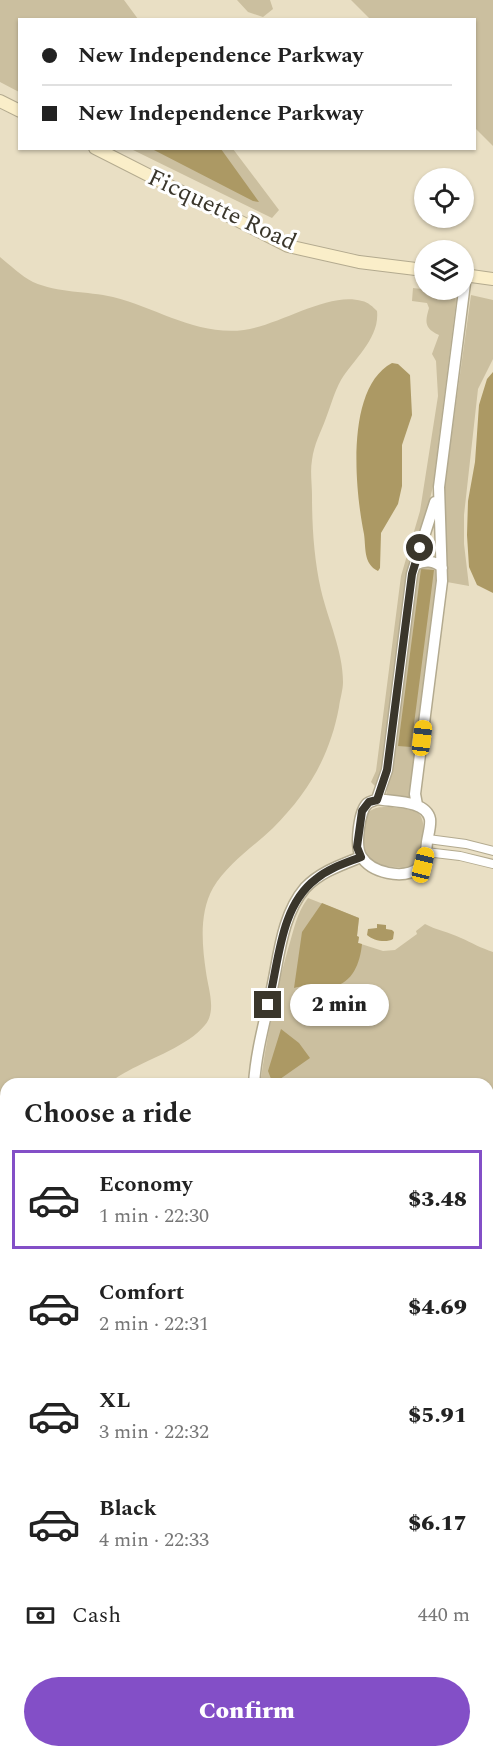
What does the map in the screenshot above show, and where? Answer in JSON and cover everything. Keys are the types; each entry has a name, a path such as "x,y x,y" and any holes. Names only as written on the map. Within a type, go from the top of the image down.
{"main road":[{"path":"0,101 18,110"},
{"name":"Ficquette Road","path":"99,150 288,246 359,262 414,269"},
{"path":"474,276 493,279"}],"street":[{"path":"417,805 415,794 442,568 439,487 462,300"},
{"path":"377,800 387,770 412,574 439,487"},
{"path":"415,565 425,561 435,563 442,568"},
{"path":"377,800 417,805 426,810 430,820 423,865 408,874 389,873 370,866 361,857 357,847 362,811 369,802 377,800"},
{"path":"428,839 466,843 493,851"},
{"path":"426,852 460,856 493,864"},
{"path":"254,1078 255,1064 285,926 300,895 310,884 323,874 361,857"}],"shaded area":[{"path":"0,0 124,0 137,18 18,18 18,91 0,82"},
{"path":"237,0 270,0 273,9 263,17 248,12"},
{"path":"351,0 493,0 493,146 476,129 476,18 369,18"},
{"path":"133,150 234,150 279,210 272,218"},
{"path":"154,150 222,150 259,202"},
{"path":"0,257 24,277 43,286 113,297 210,329 244,330 273,322 320,304 349,299 362,301 377,311 377,321 365,348 336,390 316,443 311,464 313,531 317,567 342,670 342,691 335,725 316,773 297,801 273,828 225,871 213,888 205,908 203,940 210,992 209,1019 189,1039 116,1078 0,1078"},
{"path":"413,288 414,300 456,300 456,302 433,486 422,534 378,789 371,782 376,771 401,576 420,511 438,396 436,361 432,354 439,335 428,327 427,303 412,301"},
{"path":"474,296 493,300 493,359 478,389 464,515 464,544 469,586 447,582 444,490 470,300 474,300"},
{"path":"392,363 398,364 410,375 412,415 402,445 402,486 398,504 381,533 378,571 370,564 366,555 358,492 357,441 360,416 367,394 377,376"},
{"path":"493,372 493,593 477,585 469,567 467,535 468,501 475,462 479,405 487,379"},
{"path":"425,564 439,569 410,800 386,797 417,571"},
{"path":"421,569 434,570 411,747 398,746"},
{"path":"392,807 413,811 422,818 424,832 422,848 413,865 405,868 378,864 368,858 365,853 364,829 367,815 375,808"},
{"path":"308,898 359,918 358,943 383,951 395,950 417,934 416,931 425,924 493,952 493,1078 261,1078 283,966 298,916"},
{"path":"322,903 359,918 357,936 359,937 358,943 362,944 357,965 350,977 339,985 327,988 294,988 302,932"},
{"path":"377,924 386,925 386,929 392,930 393,939 380,941 367,935 368,929 377,928"},
{"path":"281,1029 299,1043 310,1058 282,1078 271,1078 268,1071"}],"route":[{"path":"268,1005 285,926 296,901 315,879 327,871 361,857 357,847 362,811 369,802 377,800 387,770 412,574 420,548"}]}
